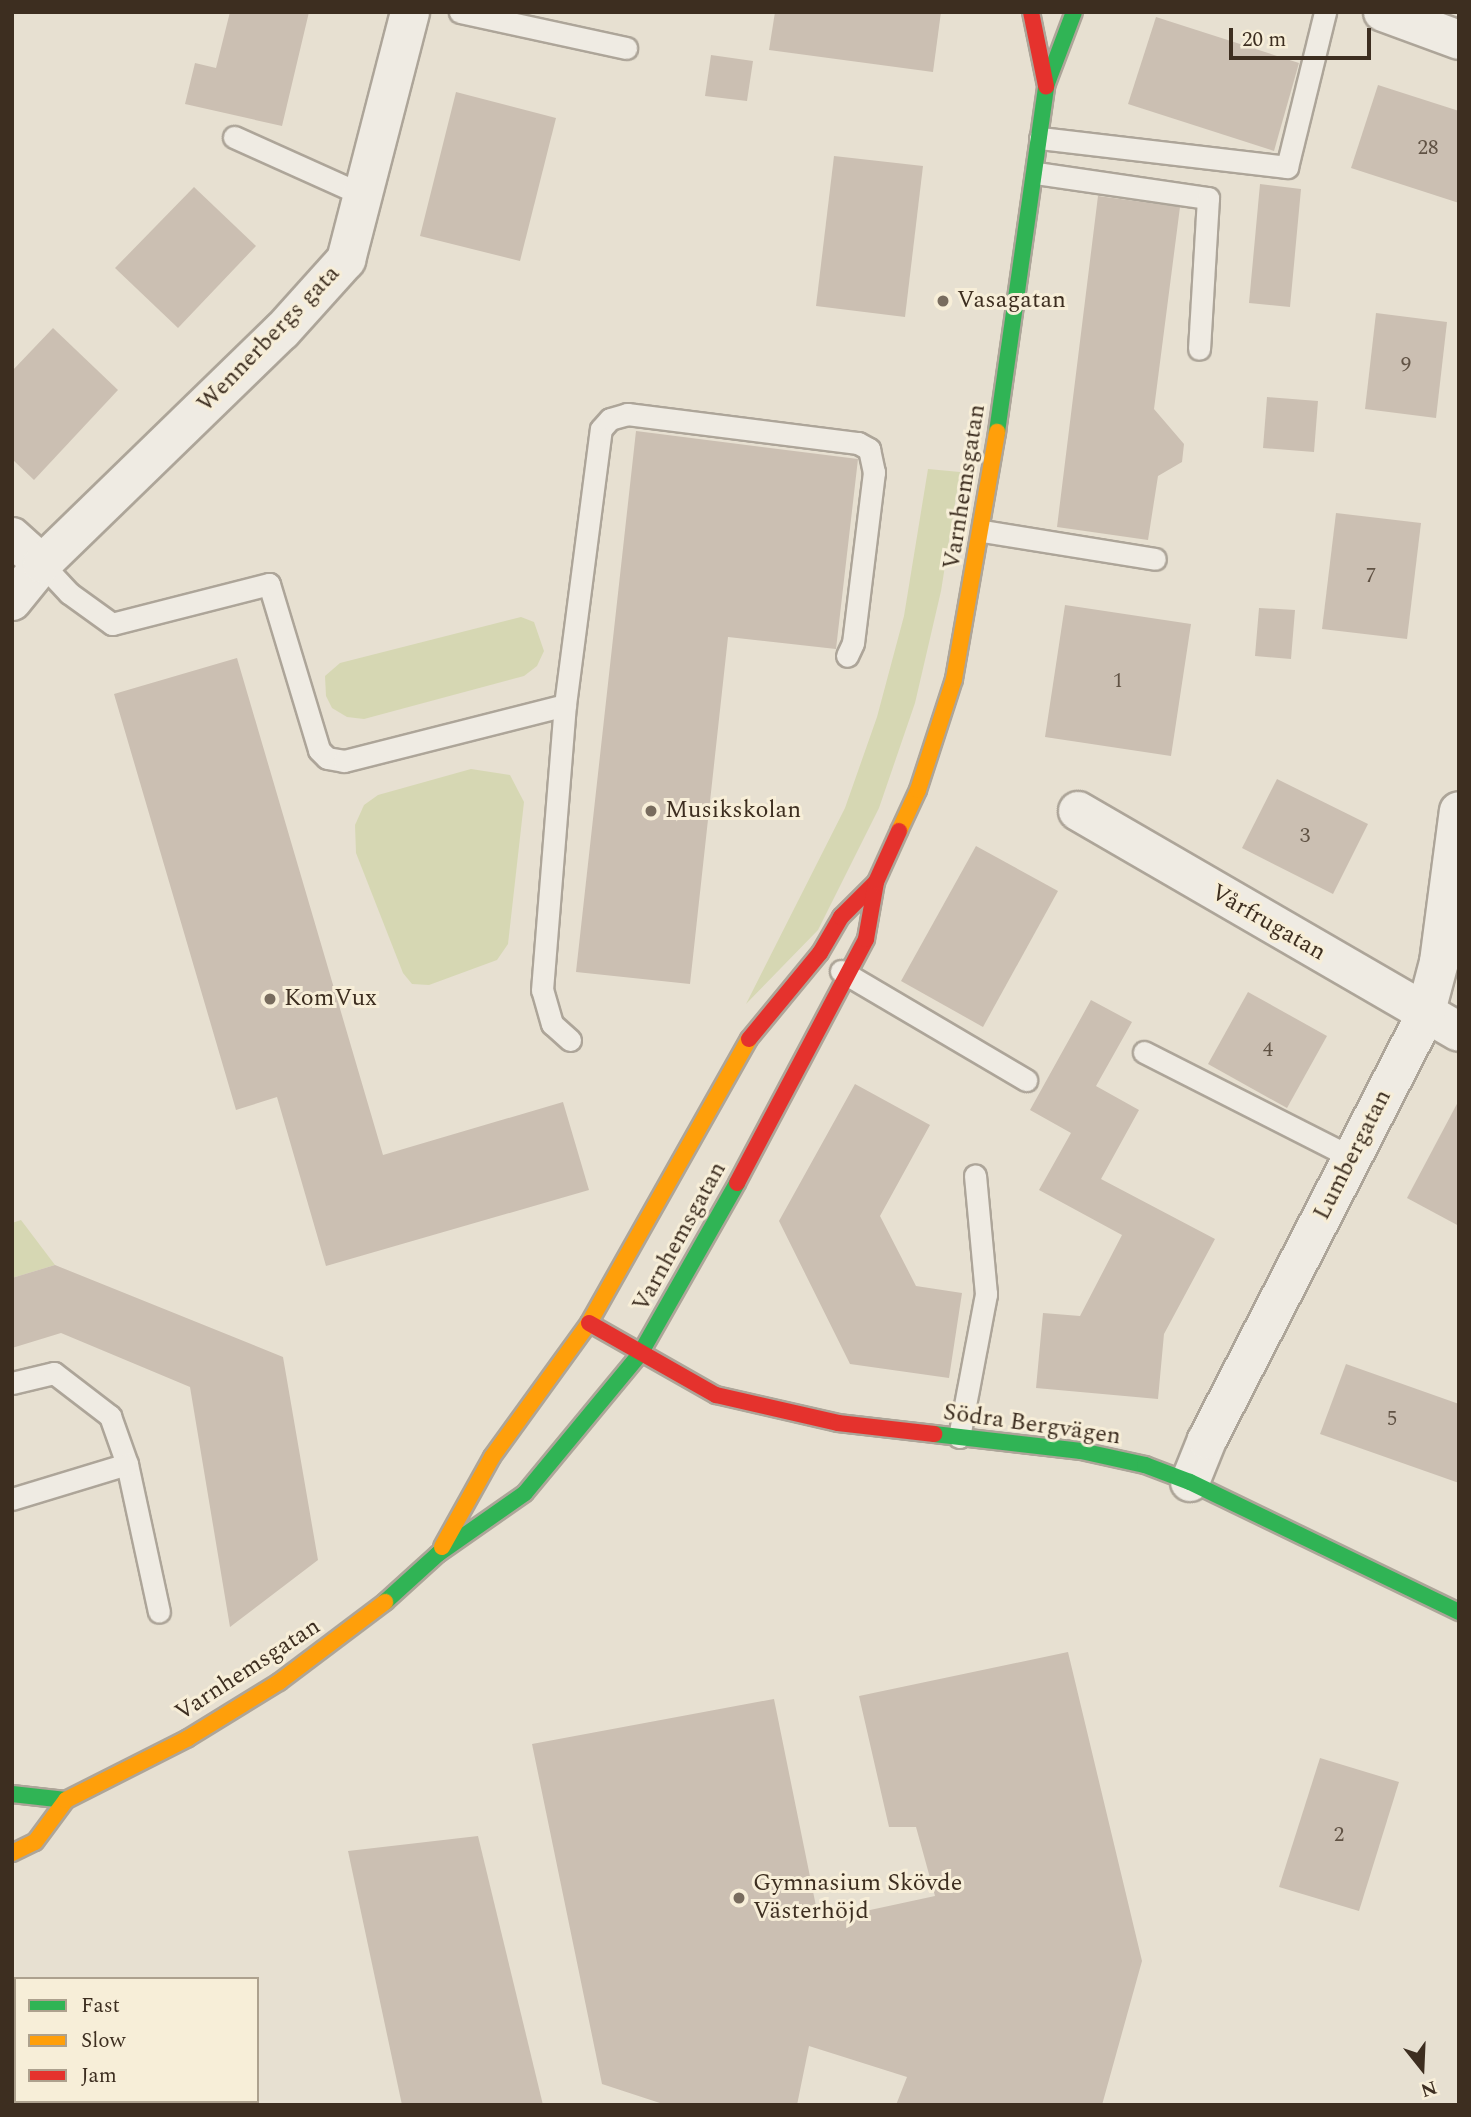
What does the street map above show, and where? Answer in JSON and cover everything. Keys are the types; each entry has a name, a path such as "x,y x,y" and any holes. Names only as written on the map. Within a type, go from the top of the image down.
{"main road":[{"name":"Varnhemsgatan","path":"1031,12 1046,86"},
{"name":"Varnhemsgatan","path":"12,1853 35,1842 66,1800 188,1738 279,1682 375,1611 438,1555 525,1493 640,1354 715,1225 866,939 876,882 918,790 954,679 983,531 1036,173 1046,86 1074,12"},
{"name":"Varnhemsgatan","path":"438,1555 492,1457 589,1323 734,1058 782,994 821,953 841,917 876,882"},
{"name":"Södra Bergvägen","path":"589,1323 716,1395 838,1423 1081,1451 1145,1465 1191,1482 1459,1612"},
{"path":"12,1794 66,1800"}],"street":[{"name":"Wennerbergs gata","path":"12,601 42,564 282,331 346,260 410,12"},
{"path":"1383,12 1459,40"},
{"path":"12,537 42,564"},
{"name":"Vårfrugatan","path":"1078,811 1425,1015 1459,1032"},
{"name":"Lumbergatan","path":"1191,1482 1207,1440 1425,1015 1439,962 1459,811"}],"lane":[{"path":"460,12 626,48"},
{"path":"1040,138 1287,167 1325,12"},
{"path":"234,137 363,195"},
{"path":"1036,173 1208,198 1199,349"},
{"path":"570,1040 552,1024 542,990 565,705 601,429 610,419 626,414 858,443 869,449 874,472 853,643 847,656"},
{"path":"983,531 1155,559"},
{"path":"42,564 69,593 113,624 269,584 319,750 327,758 344,761 565,705"},
{"path":"821,953 847,976 1026,1080"},
{"path":"1144,1052 1353,1158"},
{"path":"959,1437 986,1294 975,1176"},
{"path":"12,1383 54,1373 110,1416 127,1464 159,1612"},
{"path":"12,1499 127,1464"}],"green space":[{"path":"928,469 960,472 941,591 915,703 879,808 818,930 746,1004 845,808 877,717 904,616"},
{"path":"521,617 534,622 544,651 537,666 524,676 364,719 347,717 332,708 326,696 325,676 340,663"},
{"path":"471,769 510,775 524,802 508,944 497,960 429,985 412,984 403,973 356,853 355,825 364,805 378,795"},
{"path":"21,1220 55,1265 12,1278 12,1223"},
{"path":"12,2013 14,2103 215,2105 12,2105"}],"building":[{"path":"230,12 309,12 282,126 185,104 195,63 216,68"},
{"path":"775,12 941,12 933,72 769,50"},
{"path":"1156,17 1299,63 1274,151 1128,104"},
{"path":"711,55 753,61 747,101 705,96"},
{"path":"1378,85 1459,111 1459,203 1351,168"},
{"path":"456,92 556,118 520,261 420,236"},
{"path":"834,156 923,166 905,317 816,306"},
{"path":"1260,184 1301,189 1290,307 1249,303"},
{"path":"194,187 256,246 178,328 115,268"},
{"path":"1098,196 1180,207 1154,409 1184,444 1182,462 1158,476 1148,540 1057,527"},
{"path":"1376,313 1447,322 1436,418 1365,409"},
{"path":"53,328 118,390 34,480 12,459 12,371"},
{"path":"1267,397 1318,401 1314,452 1263,448"},
{"name":"Musikskolan","path":"636,431 858,459 836,649 728,637 690,984 576,972"},
{"path":"1336,513 1421,523 1407,639 1322,629"},
{"path":"1065,605 1191,624 1171,756 1045,737"},
{"path":"1259,608 1295,610 1291,659 1255,656"},
{"name":"KomVux","path":"237,658 383,1155 563,1102 589,1190 326,1266 277,1097 236,1110 114,694"},
{"path":"1277,779 1368,824 1333,894 1242,848"},
{"path":"976,846 1058,891 983,1027 901,981"},
{"path":"1248,992 1327,1036 1287,1108 1208,1064"},
{"path":"1091,1000 1132,1022 1096,1086 1139,1110 1101,1179 1215,1239 1164,1334 1158,1399 1036,1388 1043,1313 1080,1316 1122,1235 1039,1190 1071,1133 1030,1110"},
{"path":"855,1084 930,1125 880,1216 916,1286 962,1293 949,1378 850,1364 779,1221"},
{"path":"1459,1100 1459,1226 1407,1198"},
{"path":"55,1265 283,1357 318,1560 230,1627 190,1387 61,1333 12,1348 12,1278"},
{"path":"1346,1364 1459,1404 1459,1483 1320,1434"},
{"path":"1068,1652 1142,1961 1102,2105 896,2105 907,2077 809,2046 797,2105 666,2105 602,2084 532,1744 774,1699 819,1921 935,1896 916,1827 889,1827 859,1696"},
{"path":"1320,1758 1399,1782 1359,1911 1279,1887"},
{"path":"478,1836 543,2105 402,2105 348,1851"}],"traffic: fast":[{"path":"997,432 1046,86 1074,12"},
{"path":"385,1602 438,1554 525,1493 640,1354 737,1183"},
{"path":"934,1434 1081,1451 1145,1465 1190,1482 1459,1612"},
{"path":"12,1794 66,1800"}],"traffic: slow":[{"path":"899,831 918,790 954,679 997,432"},
{"path":"442,1547 492,1457 589,1323 749,1039"},
{"path":"12,1853 35,1842 66,1800 188,1738 279,1682 385,1602"}],"traffic: jam":[{"path":"1031,12 1046,86"},
{"path":"737,1183 866,939 876,882 899,831"},
{"path":"749,1039 820,953 841,917 876,882"},
{"path":"589,1323 716,1395 838,1423 934,1434"}],"place":[{"name":"Vasagatan","path":"943,301"},
{"name":"Musikskolan","path":"651,811"},
{"name":"KomVux","path":"270,999"},
{"name":"Gymnasium Skövde Västerhöjd","path":"739,1898"}]}
